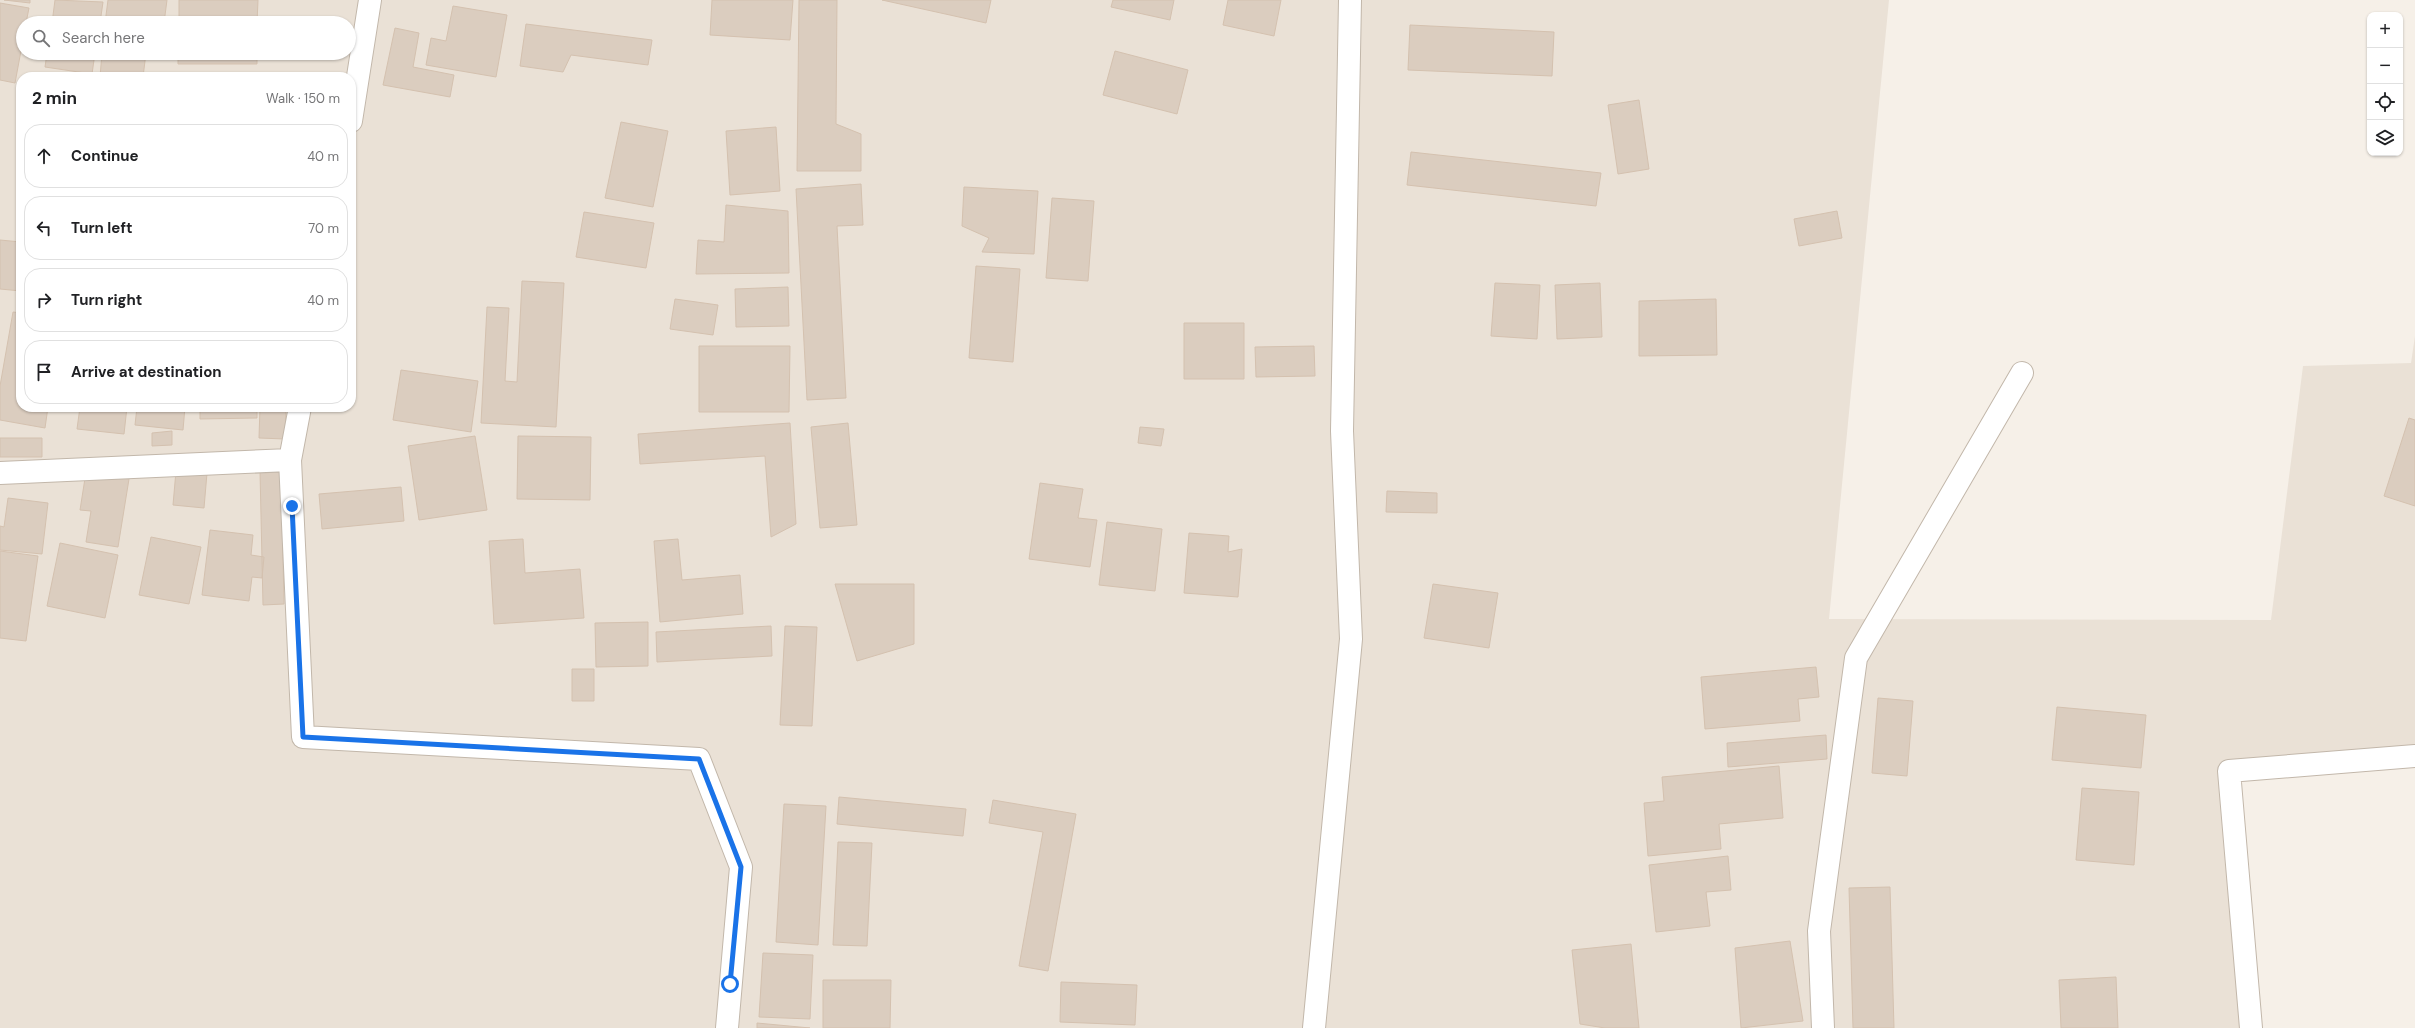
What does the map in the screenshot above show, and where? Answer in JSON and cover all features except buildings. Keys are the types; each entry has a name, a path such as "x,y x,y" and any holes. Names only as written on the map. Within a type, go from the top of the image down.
{"street":[{"path":"356,89 370,0"},
{"path":"1314,1028 1351,639 1342,431 1350,0"},
{"path":"1823,1028 1819,931 1856,658 2022,373"},
{"path":"299,412 290,460 303,737 699,759 741,867 727,1028"},
{"path":"0,472 290,460"},
{"path":"2251,1028 2229,771 2415,756"}],"shaded area":[{"path":"0,0 1889,0 1829,619 2271,620 2303,366 2411,363 2415,336 2415,756 2229,771 2251,1028 0,1028"}],"route":[{"path":"292,506 303,737 699,759 741,867 730,984"}]}
